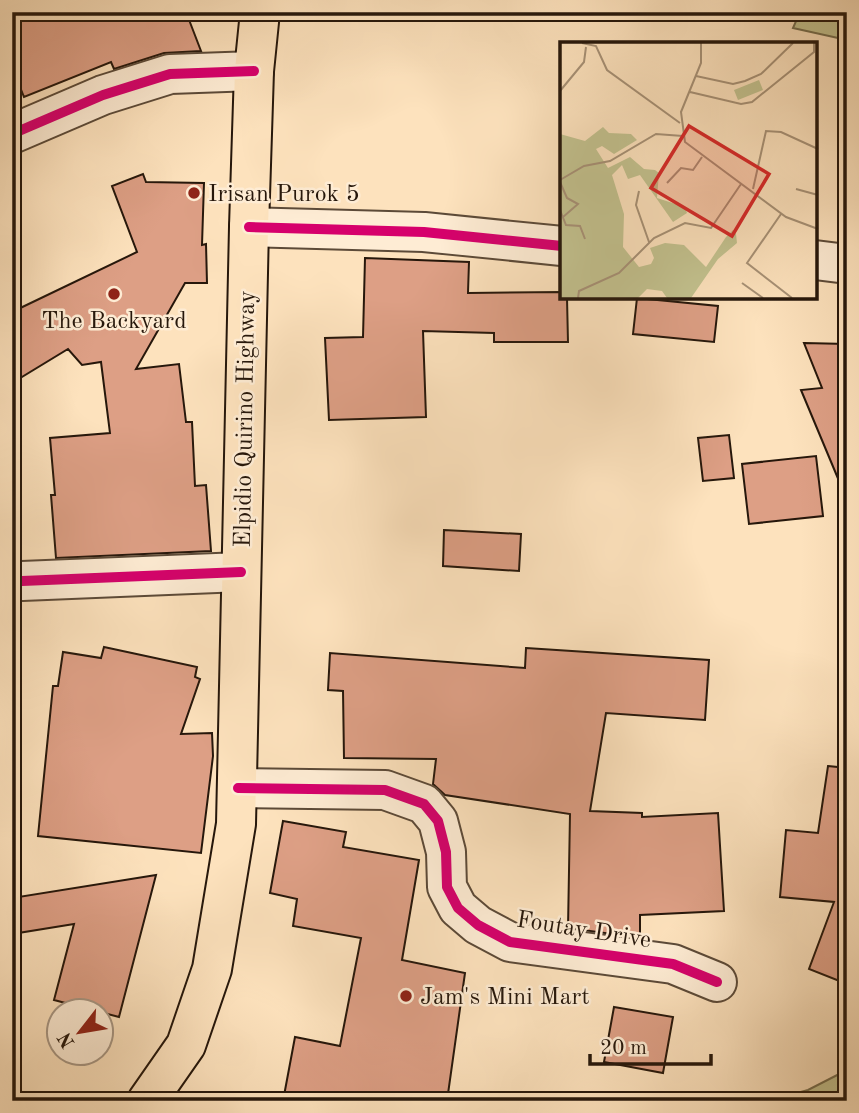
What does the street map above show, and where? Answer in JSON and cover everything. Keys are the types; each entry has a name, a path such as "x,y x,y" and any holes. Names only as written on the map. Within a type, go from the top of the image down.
{"highway":[{"name":"Elpidio Quirino Highway","path":"147,1101 186,1045 212,969 236,824 249,228 254,71 260,12"}],"street":[{"path":"12,134 103,95 170,74 254,71"},
{"path":"249,228 424,232 560,246"},
{"path":"817,260 847,264"},
{"path":"22,581 241,572"},
{"name":"Foutay Drive","path":"238,788 385,790 424,804 438,821 441,831 446,852 447,887 458,908 478,925 510,942 673,964 718,982"}],"shaded area":[{"path":"800,12 847,12 847,40 793,28"},
{"path":"847,1070 847,1101 768,1101 808,1090"}],"building":[{"path":"12,12 186,12 201,51 164,53 114,69 111,62 24,97 12,67"},
{"path":"143,174 146,182 204,183 202,245 206,244 207,283 185,283 136,369 179,364 186,422 192,422 195,486 206,485 211,551 56,558 51,495 55,495 50,438 110,433 101,362 82,365 68,349 12,383 12,312 137,252 112,186"},
{"path":"365,258 469,262 468,293 560,292 560,299 567,299 568,342 494,342 494,333 423,331 426,417 329,420 325,338 363,337"},
{"path":"637,299 718,306 714,342 633,334"},
{"path":"804,343 847,344 847,500 801,390 822,388"},
{"path":"729,435 734,478 703,481 698,438"},
{"path":"816,456 823,516 749,524 742,464"},
{"path":"444,530 521,534 519,571 443,566"},
{"path":"104,647 197,667 195,677 200,679 181,734 212,733 213,756 201,853 38,836 53,686 58,686 63,652 101,658"},
{"path":"526,648 709,660 705,720 606,713 590,811 642,813 642,817 718,813 724,911 640,915 640,934 612,934 568,928 570,814 445,795 433,784 436,759 344,758 343,691 328,690 330,653 525,668"},
{"path":"828,766 847,768 847,984 809,969 834,902 780,897 786,830 818,833"},
{"path":"283,821 346,832 343,847 419,860 402,960 465,973 447,1101 283,1101 295,1037 340,1046 361,938 293,926 297,899 270,893"},
{"path":"156,875 119,1017 116,1016 116,998 55,998 74,924 12,934 12,898"},
{"path":"614,1007 673,1017 663,1073 604,1062"}],"cycle path":[{"path":"12,134 103,95 170,74 254,71"},
{"path":"249,227 424,232 560,246"},
{"path":"22,581 241,572"},
{"path":"238,788 385,790 424,804 438,821 446,852 447,887 458,908 478,925 510,942 673,964 717,982"}],"place":[{"name":"Irisan Purok 5","path":"194,193"},
{"name":"The Backyard","path":"114,294"},
{"name":"Jam's Mini Mart","path":"406,996"}]}
